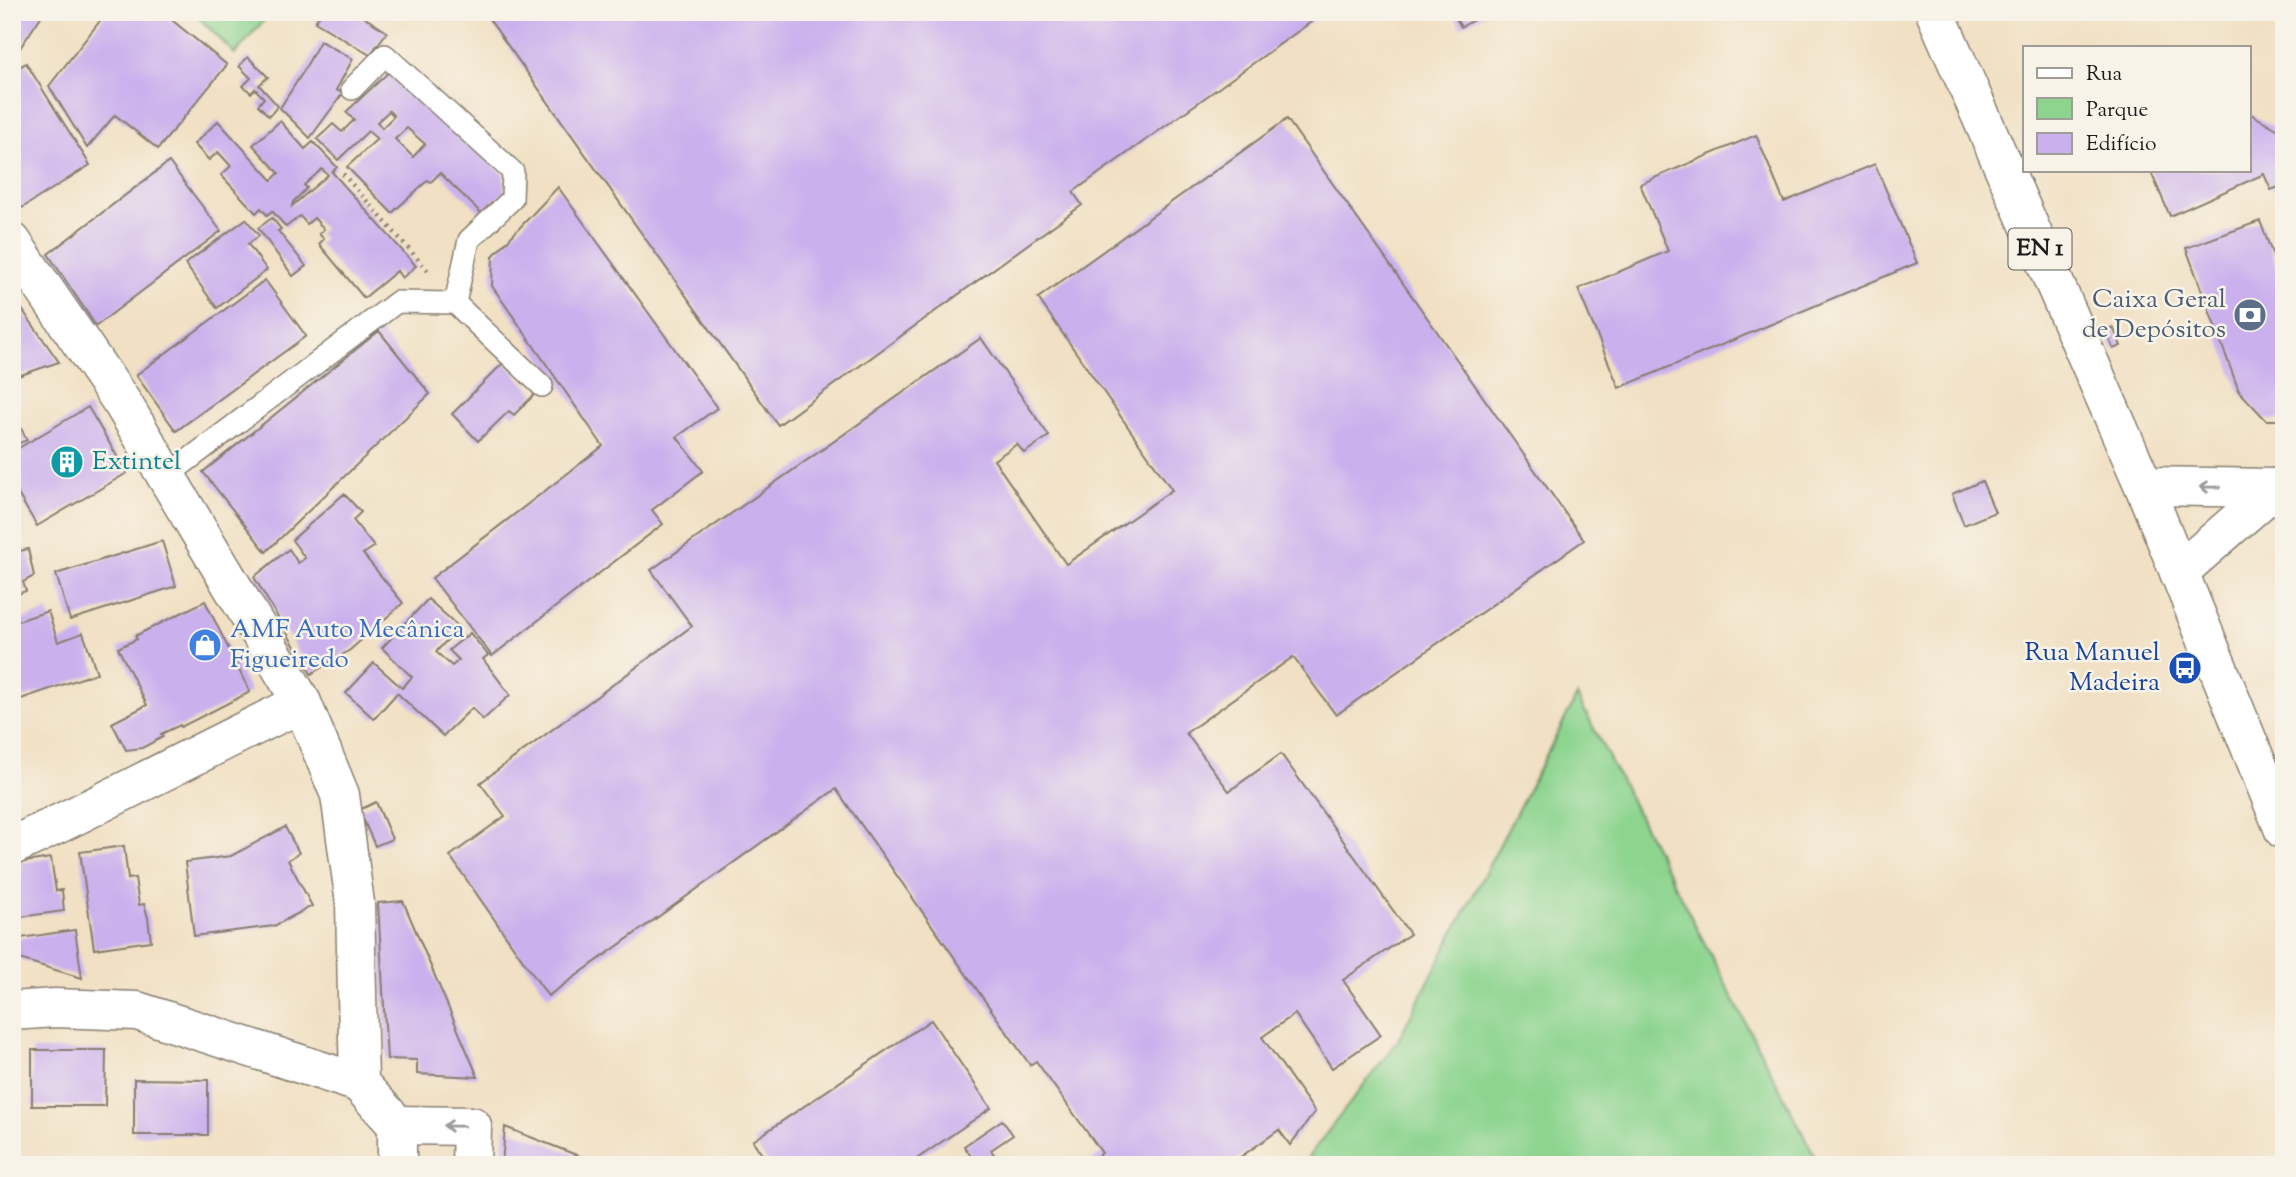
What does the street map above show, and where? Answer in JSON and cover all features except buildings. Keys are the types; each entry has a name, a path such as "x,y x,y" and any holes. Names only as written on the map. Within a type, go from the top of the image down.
{"street":[{"name":"EN 1","path":"1935,12 2144,486 2284,830"},
{"path":"12,242 123,404 302,703 340,795 355,903 359,1083"},
{"path":"2144,486 2279,487"},
{"path":"2179,572 2279,487"},
{"path":"12,846 90,810 218,742 302,703"},
{"path":"12,1011 55,1008 137,1011 359,1083 397,1125 397,1165"},
{"path":"397,1125 472,1126 471,1165"}],"lane":[{"path":"352,89 385,55 513,172 512,198 469,240 454,303"},
{"path":"167,476 397,302 454,303 542,386"}],"path":[{"path":"343,174 454,303"}],"green space":[{"path":"193,12 271,12 235,54"},
{"path":"1577,696 1819,1165 1302,1165 1397,1042"}],"place":[{"name":"Caixa Geral de Depósitos","path":"2250,315"},
{"name":"Extintel","path":"67,462"},
{"name":"AMF Auto Mecânica Figueiredo","path":"205,645"},
{"name":"Rua Manuel Madeira","path":"2185,668"}]}
